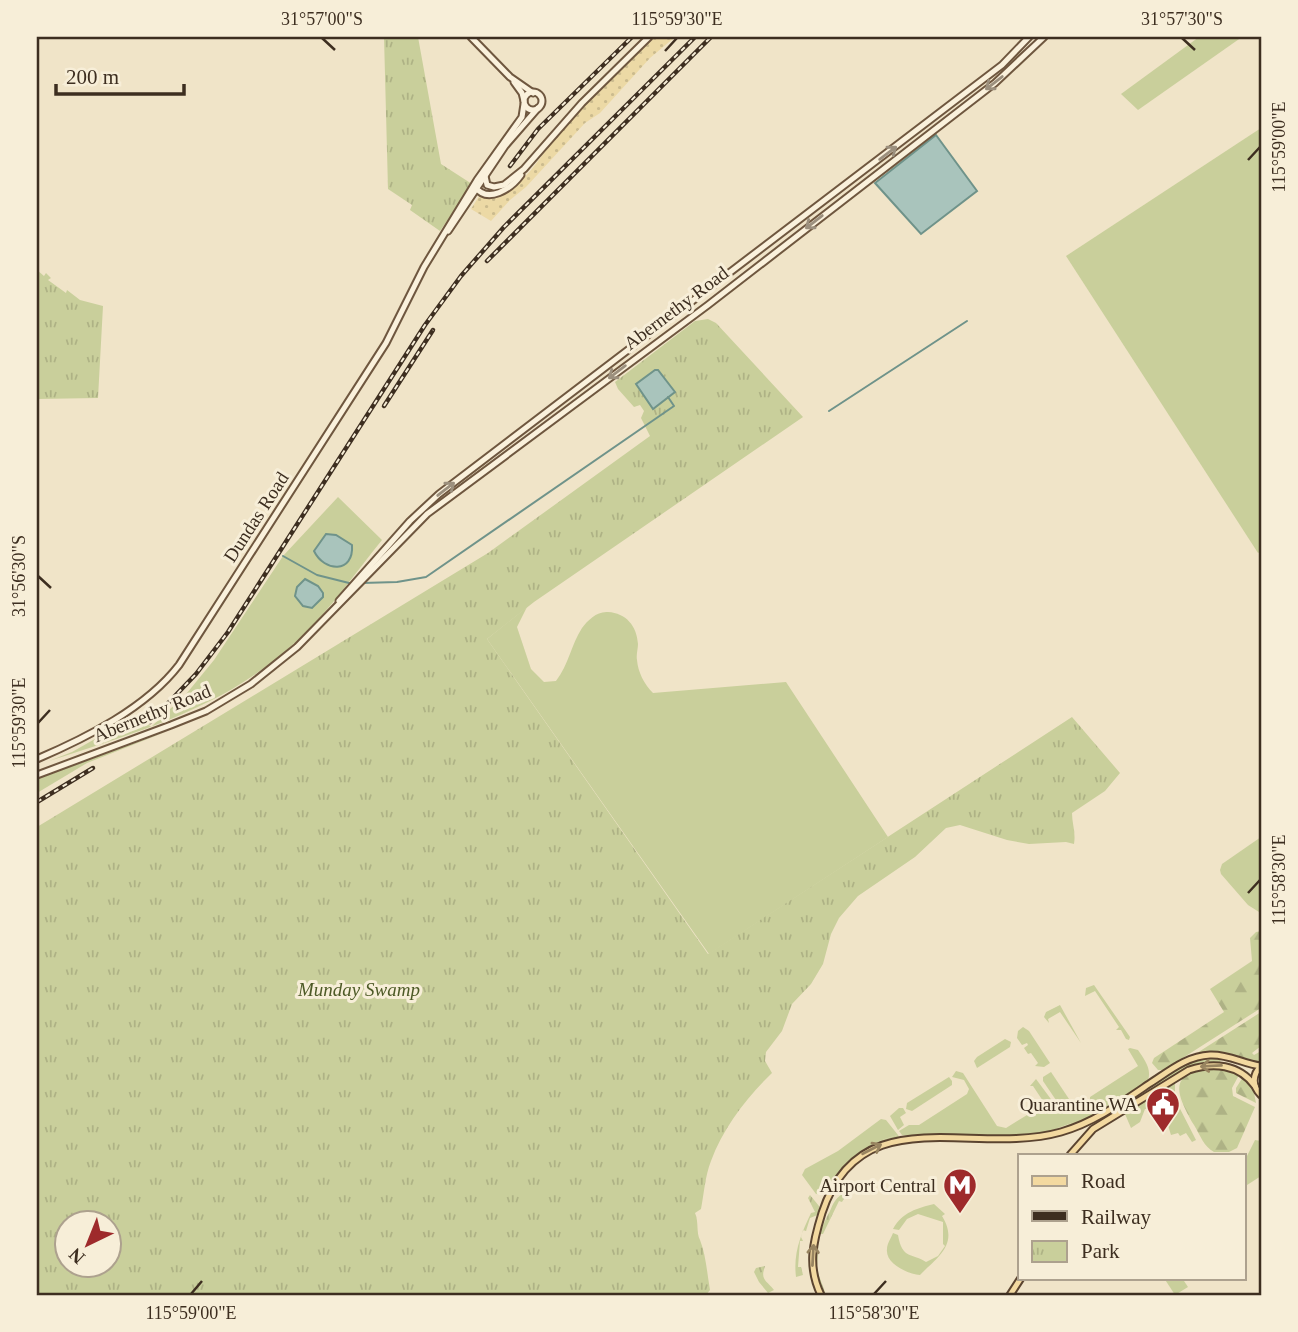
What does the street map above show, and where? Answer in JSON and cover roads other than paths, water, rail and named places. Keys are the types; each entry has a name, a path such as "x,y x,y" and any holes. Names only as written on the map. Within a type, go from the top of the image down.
{"main road":[{"path":"471,37 522,93 524,114 520,125"},
{"path":"471,197 494,195 512,185 575,111 649,37"},
{"name":"Abernethy Road","path":"333,609 392,540 439,494 1002,65 1029,37"},
{"name":"Abernethy Road","path":"37,775 171,726 227,699 281,662 427,514 708,305 995,83 1044,37"},
{"path":"510,77 540,97 538,108 520,125"},
{"path":"524,103 526,96 533,93"},
{"path":"524,103 530,110 538,108"},
{"name":"Dundas Road","path":"37,759 63,748 128,710 163,684 174,671 386,343 416,281 444,236 520,125"},
{"name":"Dundas Road","path":"444,236 450,223 520,125"},
{"path":"476,186 504,185 524,169"},
{"path":"485,176 485,183 489,186"},
{"path":"476,186 494,195"},
{"path":"821,1295 813,1276 812,1255 826,1200 841,1174 866,1151 884,1143 909,1138 1022,1139 1063,1131 1104,1114 1175,1067 1198,1057 1224,1056 1261,1066 1255,1075 1255,1086"},
{"path":"1071,1154 1093,1129 1189,1070 1205,1065 1228,1067 1242,1073 1261,1095"},
{"path":"1010,1295 1020,1280"}],"water":[{"path":"936,135 977,191 921,234 875,183"},
{"path":"658,370 675,392 653,409 636,384"},
{"path":"326,534 336,535 352,545 348,561 343,565 338,567 324,563 314,551"},
{"path":"305,579 318,586 323,593 323,597 312,608 303,606 295,596 297,587"}],"waterway":[{"path":"829,411 967,321"},
{"path":"362,583 397,582 426,577 674,406 668,397"},
{"path":"283,556 317,575 353,584"}],"railway":[{"path":"510,166 538,129 632,37"},
{"path":"150,722 196,674 228,632 425,325 461,276 504,227 695,37"},
{"path":"487,261 711,37"},
{"path":"384,406 433,330"},
{"path":"37,802 93,768"}],"place":[{"name":"Quarantine WA","path":"1163,1134"},
{"name":"Airport Central","path":"960,1215"}],"park label":[{"name":"Munday Swamp","path":"359,989"}]}
